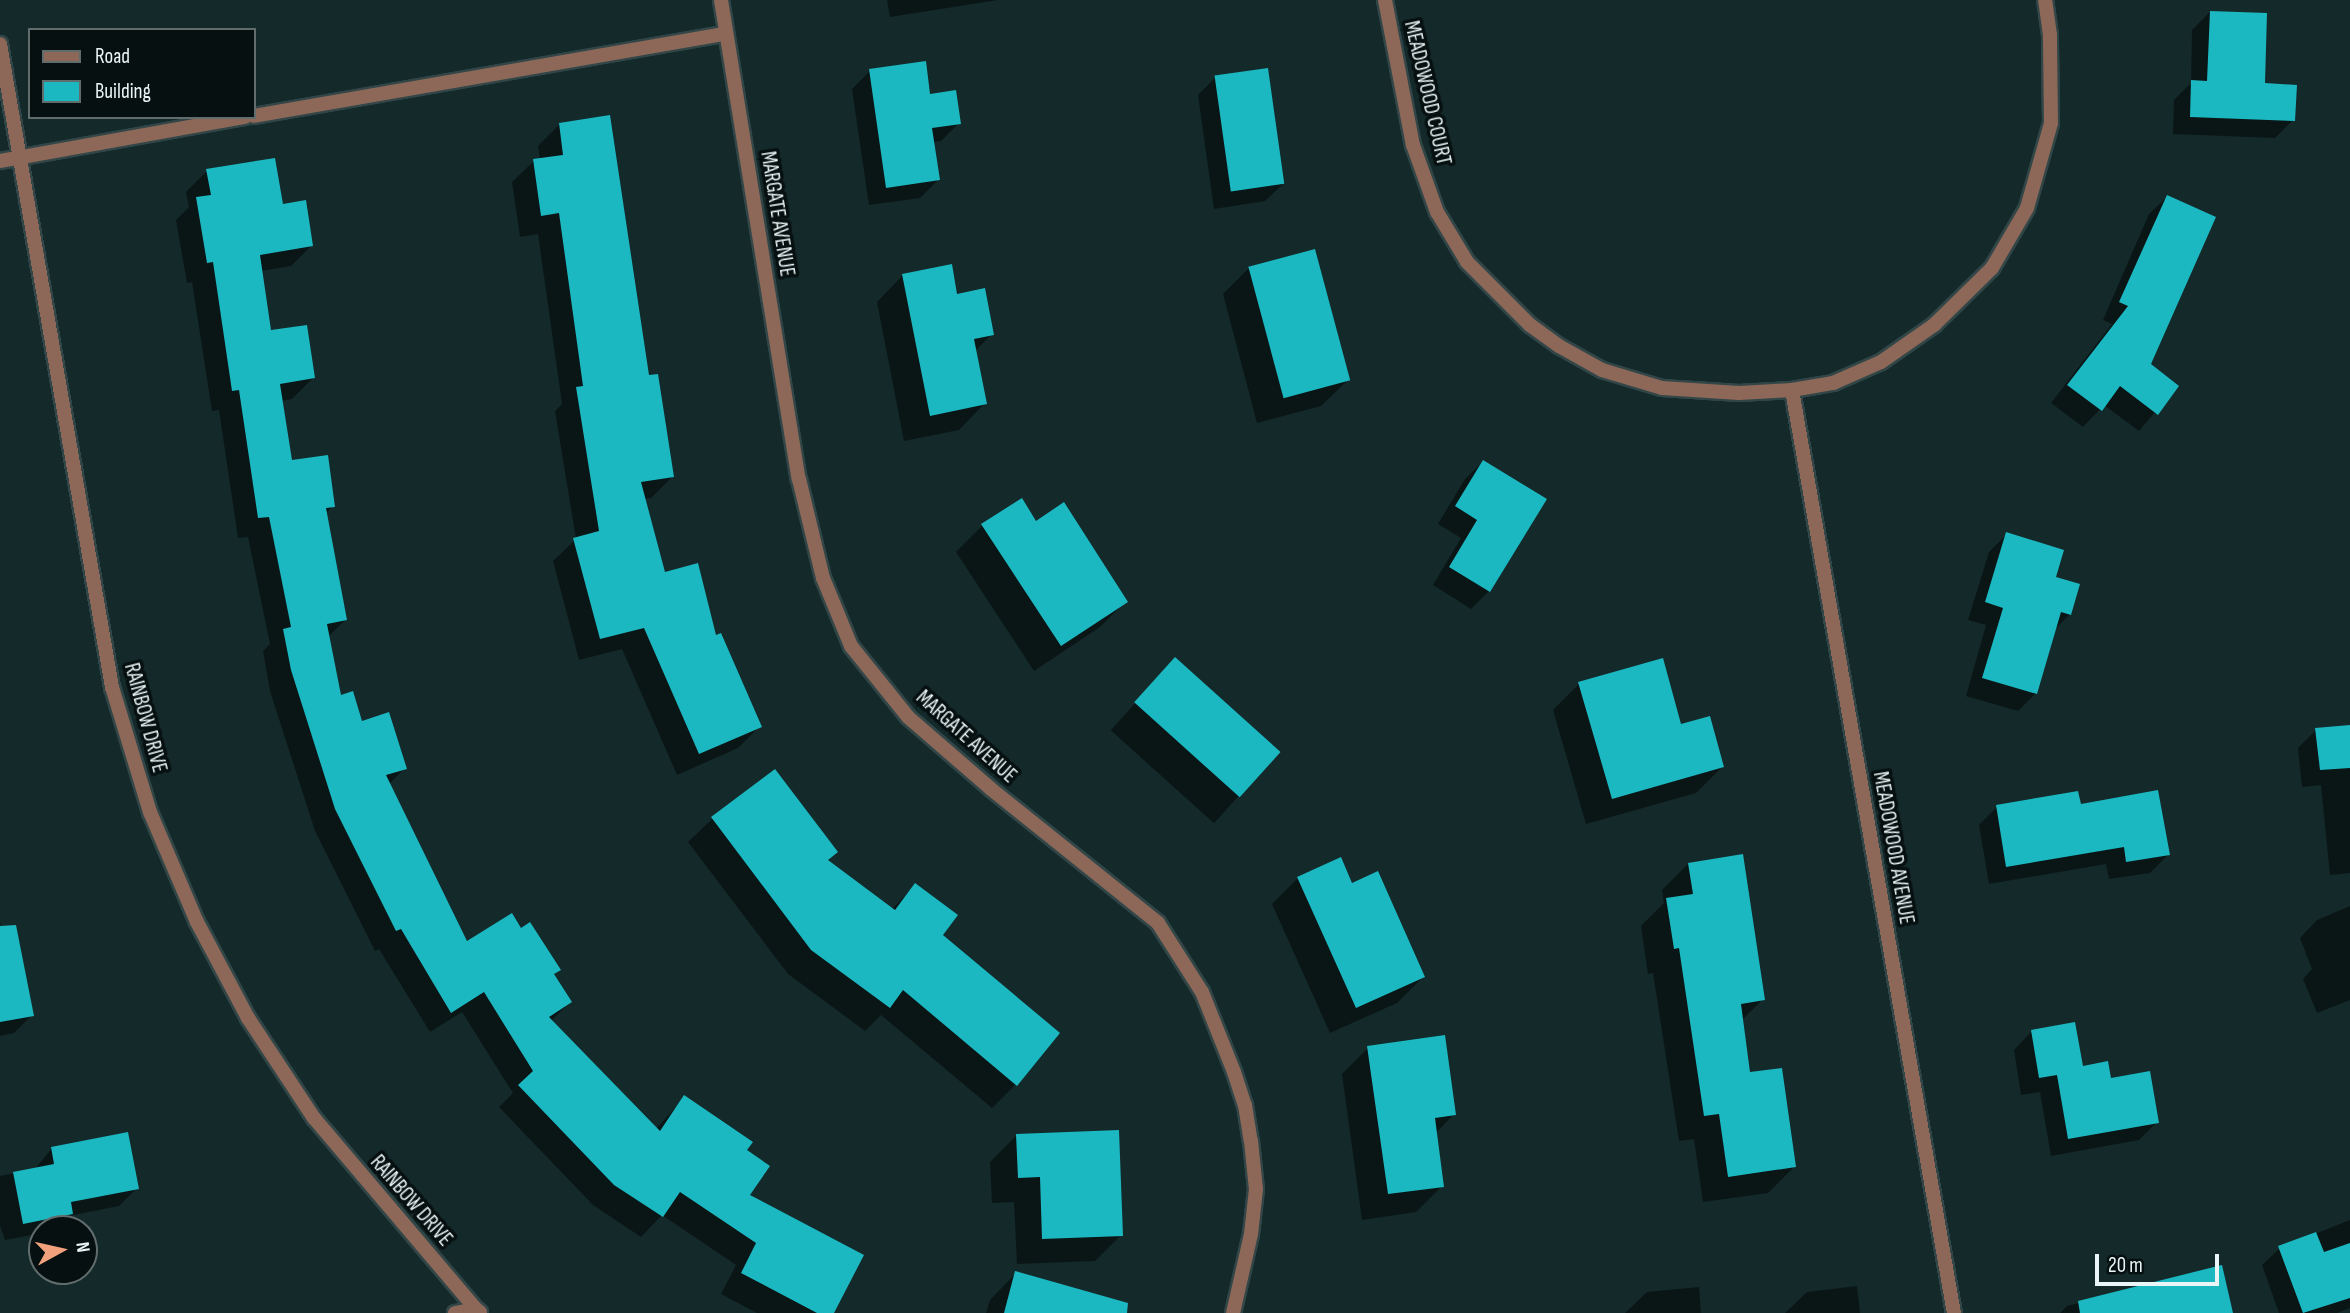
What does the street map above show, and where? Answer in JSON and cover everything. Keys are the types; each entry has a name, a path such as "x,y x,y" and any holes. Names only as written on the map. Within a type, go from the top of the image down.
{"street":[{"name":"MARGATE AVENUE","path":"721,0 799,479 823,578 851,646 908,717 991,789 1158,923 1202,992 1219,1030 1245,1105 1253,1153 1256,1189 1251,1234 1233,1313"},
{"name":"MEADOWOOD COURT","path":"1385,0 1413,145 1437,212 1467,262 1495,293 1559,346 1602,370 1662,388 1739,393 1792,390 1833,383 1881,362 1934,325 1992,268 2026,208 2051,123 2050,35 2045,0"},
{"path":"256,116 726,34"},
{"name":"RAINBOW DRIVE","path":"0,44 112,687 150,812 197,922 248,1018 314,1118 478,1312"},
{"path":"0,161 235,119"},
{"name":"MEADOWOOD AVENUE","path":"1792,390 1954,1313"},
{"path":"455,1313 478,1312"}],"building":[{"path":"2210,11 2267,13 2265,83 2297,85 2295,121 2190,117 2191,80 2207,81"},
{"path":"926,61 930,94 956,90 961,124 932,128 940,180 886,188 869,69"},
{"path":"1268,68 1284,184 1231,191 1215,76"},
{"path":"610,115 649,375 658,374 674,477 641,482 665,572 698,563 716,635 721,633 762,727 699,754 644,628 600,639 573,538 599,531 576,387 583,386 559,213 541,216 533,159 563,155 559,123"},
{"path":"275,158 283,204 306,200 313,246 260,255 271,330 307,325 315,378 280,384 292,460 328,455 335,507 326,508 347,620 327,624 341,695 353,691 362,721 389,712 407,769 386,775 467,941 512,913 521,928 530,922 561,970 554,974 572,1002 549,1017 660,1131 684,1095 753,1142 747,1150 770,1166 750,1195 864,1255 834,1313 817,1313 741,1273 756,1243 680,1192 663,1217 614,1185 518,1085 533,1071 484,992 451,1013 401,929 396,931 335,809 291,670 283,629 291,627 269,517 258,518 239,390 232,391 213,262 207,263 196,197 211,195 206,169"},
{"path":"2167,195 2216,217 2151,364 2179,386 2158,415 2120,386 2102,411 2067,385 2128,306 2119,302"},
{"path":"1315,249 1350,380 1284,398 1248,267"},
{"path":"952,264 957,294 985,288 994,335 974,339 987,404 930,416 902,274"},
{"path":"1483,460 1547,499 1490,592 1449,567 1477,520 1455,506"},
{"path":"1022,498 1036,521 1064,502 1128,602 1061,646 981,524"},
{"path":"2006,532 2064,550 2056,577 2080,584 2071,615 2061,612 2037,694 1982,678 2003,608 1985,602"},
{"path":"1175,657 1281,752 1240,797 1134,702"},
{"path":"1663,658 1681,724 1710,716 1724,767 1612,799 1578,682"},
{"path":"2350,725 2350,768 2320,770 2315,728"},
{"path":"775,769 838,852 828,860 895,910 915,883 958,915 943,935 1060,1033 1017,1086 903,990 890,1008 811,950 711,817"},
{"path":"2158,790 2170,855 2126,862 2124,847 2006,867 1996,805 2078,791 2081,804"},
{"path":"1743,854 1765,1000 1741,1004 1750,1072 1782,1068 1796,1167 1728,1177 1719,1114 1704,1116 1679,948 1674,949 1666,898 1693,894 1688,863"},
{"path":"1341,857 1352,883 1378,871 1425,977 1356,1008 1297,877"},
{"path":"16,925 34,1016 0,1022 0,926"},
{"path":"2075,1022 2083,1066 2108,1061 2111,1078 2150,1071 2159,1123 2068,1139 2057,1075 2039,1078 2031,1030"},
{"path":"1445,1035 1456,1115 1435,1118 1444,1187 1388,1194 1367,1046"},
{"path":"1119,1130 1123,1236 1042,1239 1040,1177 1018,1178 1016,1134"},
{"path":"128,1132 139,1189 71,1202 73,1214 28,1215 28,1223 23,1224 13,1172 54,1164 51,1147"},
{"path":"2316,1232 2324,1252 2350,1243 2350,1298 2303,1313 2278,1246"},
{"path":"2222,1265 2233,1313 2080,1313 2078,1301"},
{"path":"1015,1271 1128,1303 1127,1313 1004,1313"}]}
